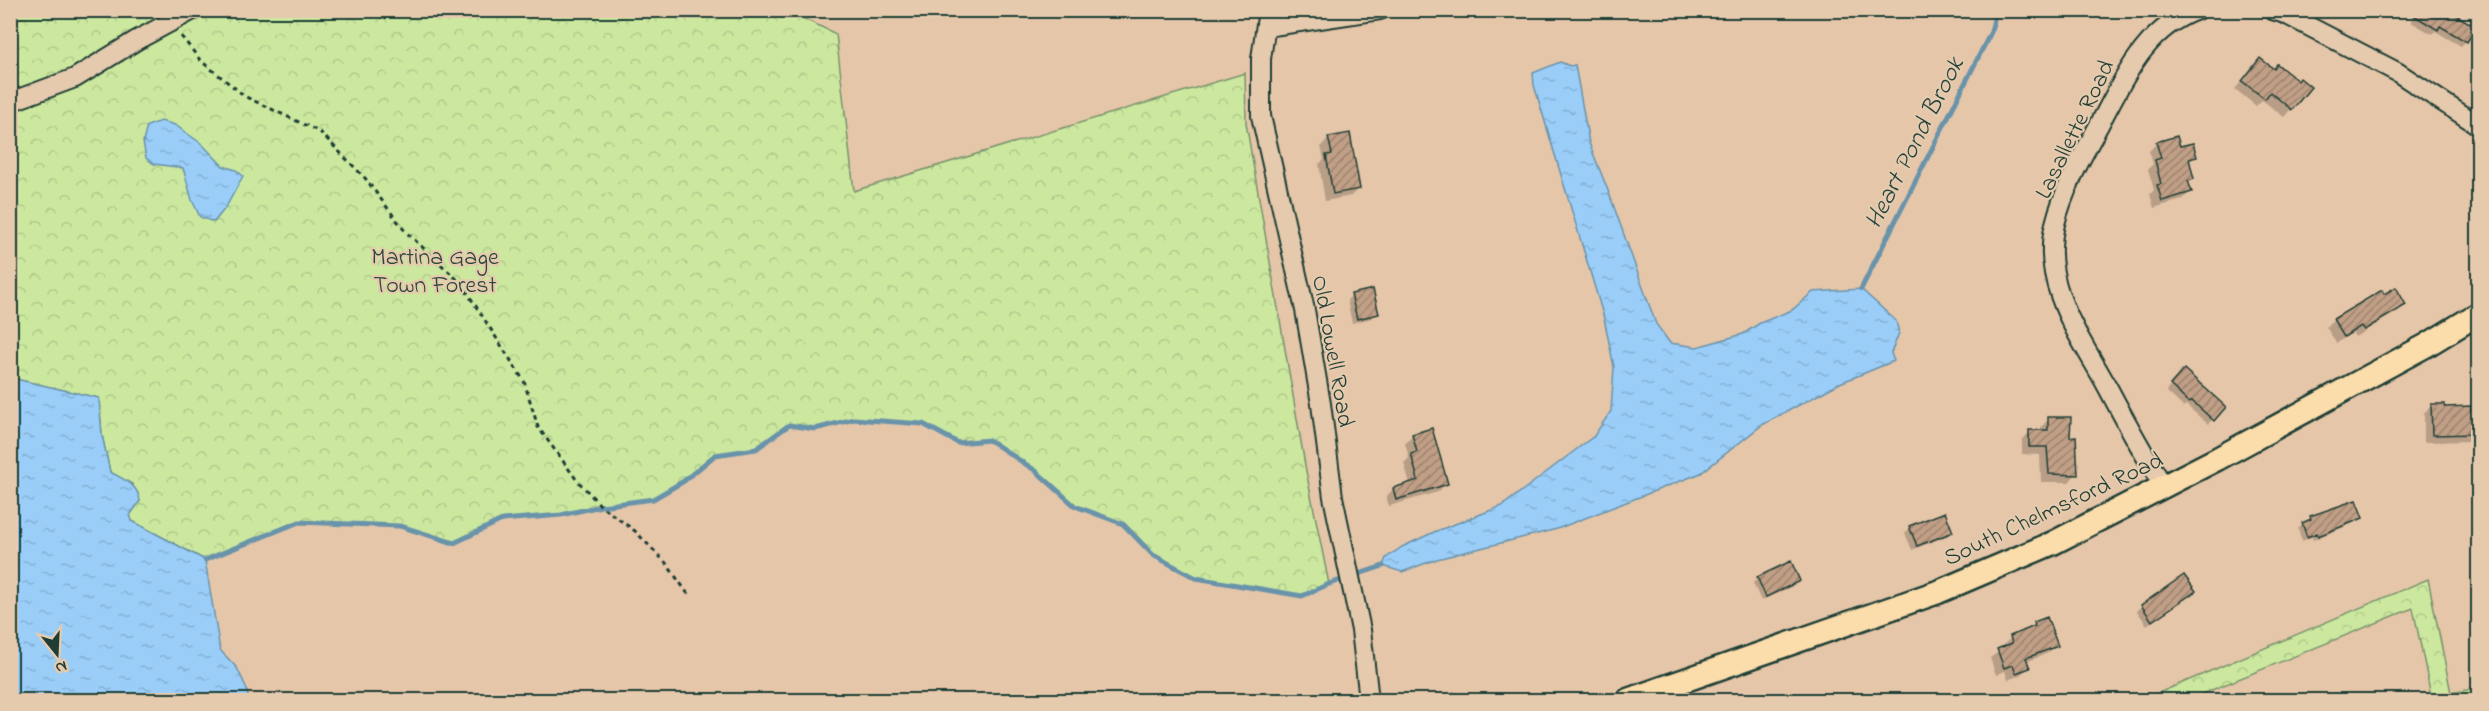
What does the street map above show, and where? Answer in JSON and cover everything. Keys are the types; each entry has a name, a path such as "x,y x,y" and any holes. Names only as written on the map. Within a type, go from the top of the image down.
{"main road":[{"name":"South Chelmsford Road","path":"1628,700 1948,588 2053,543 2164,487 2427,345 2478,314"}],"street":[{"path":"10,102 75,78 193,10"},
{"path":"1267,19 1380,10"},
{"name":"Lasallette Road","path":"2164,487 2138,446 2063,305 2054,275 2052,249 2055,225 2066,194 2085,152 2129,70 2140,52 2160,31 2197,10"},
{"path":"2272,10 2285,14 2397,72 2478,125"},
{"name":"Old Lowell Road","path":"1267,19 1261,58 1261,116 1305,310 1321,404 1333,497 1361,630 1370,700"}],"path":[{"path":"171,22 201,61 246,97 320,132 365,178 405,231 461,283 524,381 538,427 569,471 602,506 635,531 666,563 688,594"}],"green space":[{"name":"Martina Gage Town Forest","path":"10,11 788,11 836,34 854,191 1245,73 1246,123 1306,471 1329,584 1302,596 1196,578 1153,555 1123,524 1075,506 1036,471 989,440 958,443 923,424 854,419 815,429 789,425 756,449 715,455 684,481 653,499 602,506 561,515 502,520 454,543 400,526 299,522 205,560 132,521 130,515 140,501 132,484 110,472 102,435 99,398 11,378"},
{"path":"2428,579 2451,693 2478,688 2478,700 2432,700 2413,608 2187,700 2142,700"}],"water":[{"path":"1560,62 1570,66 1575,65 1589,143 1656,324 1670,343 1697,347 1743,334 1760,323 1792,310 1813,292 1861,289 1896,321 1899,333 1891,353 1894,361 1840,383 1762,425 1701,473 1557,529 1437,559 1402,572 1383,566 1386,558 1402,547 1502,506 1594,436 1611,411 1614,367 1604,318 1534,85 1533,73"},
{"path":"161,121 175,125 202,144 223,166 236,170 243,176 226,207 214,222 200,217 192,200 183,168 154,164 146,158 143,142 147,126"},
{"path":"11,378 99,398 102,435 110,472 133,486 139,495 140,501 130,515 132,521 205,560 220,650 237,668 249,700 11,700"}],"building":[{"path":"2405,10 2448,10 2476,27 2467,42 2440,26 2438,30"},
{"path":"2260,58 2274,69 2277,64 2298,81 2300,78 2311,87 2292,110 2270,92 2265,99 2242,81"},
{"path":"1350,133 1360,189 1333,194 1326,155 1332,154 1328,137"},
{"path":"2177,136 2180,146 2193,143 2197,157 2189,159 2194,179 2188,181 2192,192 2162,201 2157,185 2161,184 2155,160 2161,158 2156,142"},
{"path":"2396,287 2406,305 2364,330 2361,326 2344,337 2333,319 2382,290 2384,294"},
{"path":"1373,289 1379,314 1357,319 1351,294"},
{"path":"2184,369 2226,407 2214,421 2192,401 2189,403 2170,385"},
{"path":"2431,404 2445,404 2445,407 2471,406 2471,411 2478,411 2478,434 2432,435"},
{"path":"2048,417 2071,417 2070,437 2076,436 2078,475 2049,474 2047,447 2029,447 2029,430 2048,430"},
{"path":"1432,428 1448,484 1396,500 1393,488 1418,480 1411,454 1417,452 1412,434"},
{"path":"2356,500 2363,518 2318,536 2317,533 2307,537 2302,523 2311,519 2310,516"},
{"path":"1945,512 1953,532 1917,546 1909,526"},
{"path":"1791,561 1800,581 1766,597 1757,577"},
{"path":"2184,575 2196,591 2152,621 2141,605"},
{"path":"2047,617 2058,646 2026,658 2030,668 2016,673 2013,665 2004,668 1997,649 2012,643 2010,636 2035,626 2034,622"}],"waterway":[{"name":"Heart Pond Brook","path":"1861,289 1991,32 1996,10"},
{"name":"Heart Pond Brook","path":"205,560 299,522 400,526 454,543 502,520 561,515 601,506 653,499 684,481 715,455 756,449 789,425 815,429 854,419 923,424 958,443 989,440 1036,471 1075,506 1123,524 1153,555 1196,578 1302,596 1329,584 1383,566"}]}
